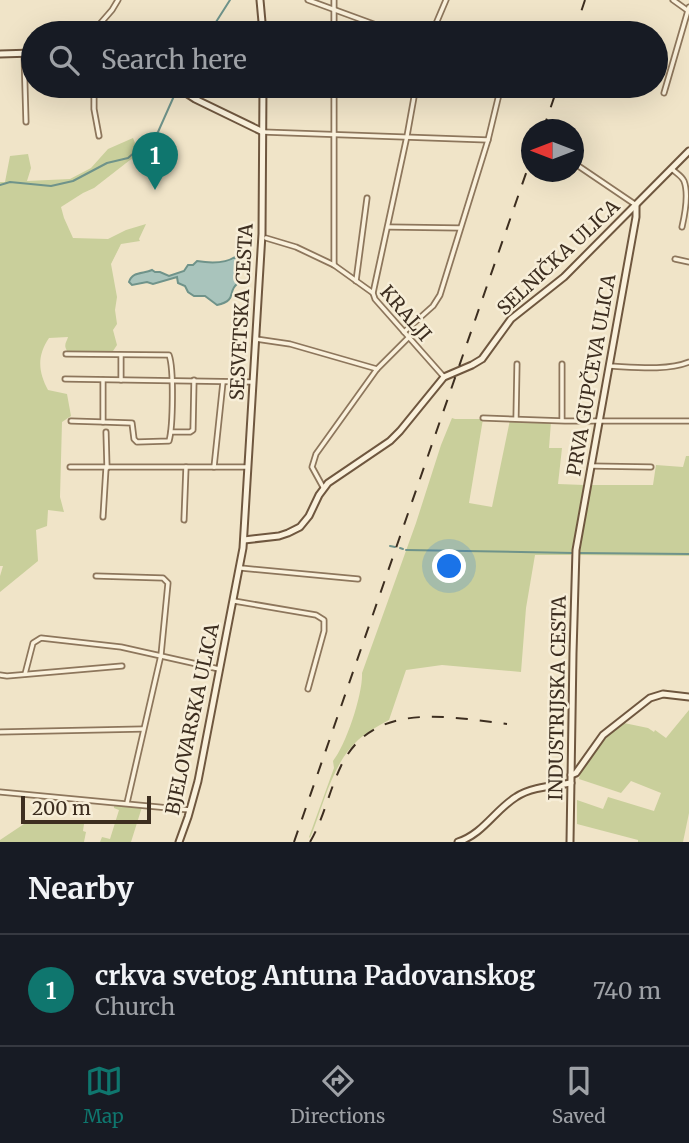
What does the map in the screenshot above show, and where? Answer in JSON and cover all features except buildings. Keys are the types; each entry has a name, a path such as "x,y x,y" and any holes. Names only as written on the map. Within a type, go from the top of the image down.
{"street":[{"path":"103,21 117,0"},
{"path":"260,0 262,21"},
{"path":"308,0 365,21"},
{"path":"334,0 334,21"},
{"path":"437,21 446,1 440,0"},
{"path":"668,80 689,9 673,0"},
{"path":"0,54 21,53"},
{"path":"25,98 26,122"},
{"path":"94,98 99,136"},
{"path":"194,98 263,132 488,140"},
{"name":"SESVETSKA CESTA","path":"244,540 262,234 263,98"},
{"path":"334,98 334,265"},
{"path":"373,293 414,98"},
{"path":"404,332 437,302 440,295 488,140 498,98"},
{"name":"SELNIČKA ULICA","path":"444,377 482,359 511,319 564,277 689,151"},
{"path":"671,169 686,185 687,198 682,227"},
{"path":"584,170 636,205"},
{"path":"356,281 367,198"},
{"name":"PRVA GUPČEVA ULICA","path":"576,552 636,205"},
{"path":"387,227 460,228"},
{"name":"KRALJI","path":"267,238 296,247 334,265 373,293 375,299 444,377"},
{"path":"675,259 689,262"},
{"path":"323,487 312,467 316,454 377,369 408,337"},
{"path":"256,339 290,344 377,369"},
{"path":"66,354 169,355 171,360 171,432 168,442 137,442 134,439 132,423 71,421"},
{"path":"121,355 121,380"},
{"path":"609,366 668,367 689,362"},
{"path":"517,364 517,418"},
{"path":"562,365 562,420"},
{"path":"244,540 279,536 295,530 309,516 323,487 390,441 444,377"},
{"path":"65,379 253,382"},
{"path":"103,380 103,422"},
{"path":"171,432 193,430 194,380"},
{"path":"214,467 223,382"},
{"path":"484,418 689,421"},
{"path":"103,517 106,432"},
{"path":"591,466 651,467"},
{"path":"70,467 248,467"},
{"path":"184,520 186,467"},
{"name":"BJELOVARSKA ULICA","path":"179,842 200,772 217,669 234,601 244,540"},
{"name":"INDUSTRIJSKA CESTA","path":"570,842 576,552"},
{"path":"240,568 358,579"},
{"path":"96,576 163,578 167,582 161,655 127,803"},
{"name":"BJELOVARSKA ULICA","path":"234,601 316,615 324,620 324,631 307,689"},
{"path":"25,674 33,643 41,638 121,647 217,669"},
{"path":"0,675 122,666"},
{"path":"571,775 576,773 603,735 650,698 663,694 689,697"},
{"path":"0,732 143,729"},
{"path":"458,842 473,835 518,796 571,783"},
{"path":"0,792 190,810"}],"green space":[{"path":"133,138 139,153 94,188 61,207 73,238 108,239 146,224 140,241 121,244 111,264 117,297 117,324 113,330 117,345 113,351 67,351 65,345 68,337 49,338 42,351 40,364 48,390 67,394 71,416 62,422 60,497 64,512 48,510 47,526 36,530 38,561 0,592 3,566 0,566 0,182 5,182 10,156 28,154 31,168 27,181 70,179 91,168 108,149"},
{"path":"452,418 483,419 469,503 492,507 510,420 551,422 549,448 562,448 558,484 584,485 571,555 535,555 526,608 521,672 442,665 406,670 389,720 358,740 341,761 310,838 334,768 333,761 353,719 362,673"},
{"path":"686,456 689,456 689,556 578,555 590,485 653,485 656,465 683,467"},
{"path":"689,710 689,813 683,842 638,842 577,824 577,800 603,809 608,797 654,811 661,793 631,781 621,793 579,779 580,773 605,737 624,723 648,728 654,732 655,730 666,738"},
{"path":"114,804 142,807 131,842 100,842 102,837 110,839 119,810 114,808"},
{"path":"24,824 84,824 84,842 0,842"}],"water":[{"path":"235,257 240,260 237,284 228,301 217,305 205,296 194,296 188,292 185,286 178,283 177,277 153,284 147,282 132,285 129,282 135,274 152,270 169,276 184,271 188,265 197,261 221,262"}],"waterway":[{"path":"217,21 230,0"},
{"path":"0,185 10,182 51,186 73,181 107,163 128,158 158,132 173,98"},
{"path":"390,546 395,547"},
{"path":"406,550 573,553"},
{"path":"578,553 689,554"}],"railway":[{"path":"578,21 585,0"},
{"path":"547,119 554,98"},
{"path":"294,842 523,182"},
{"path":"310,842 341,766 355,745 372,731 392,722 414,718 461,718 507,724"}],"place":[{"name":"crkva svetog Antuna Padovanskog","path":"155,190"}]}
